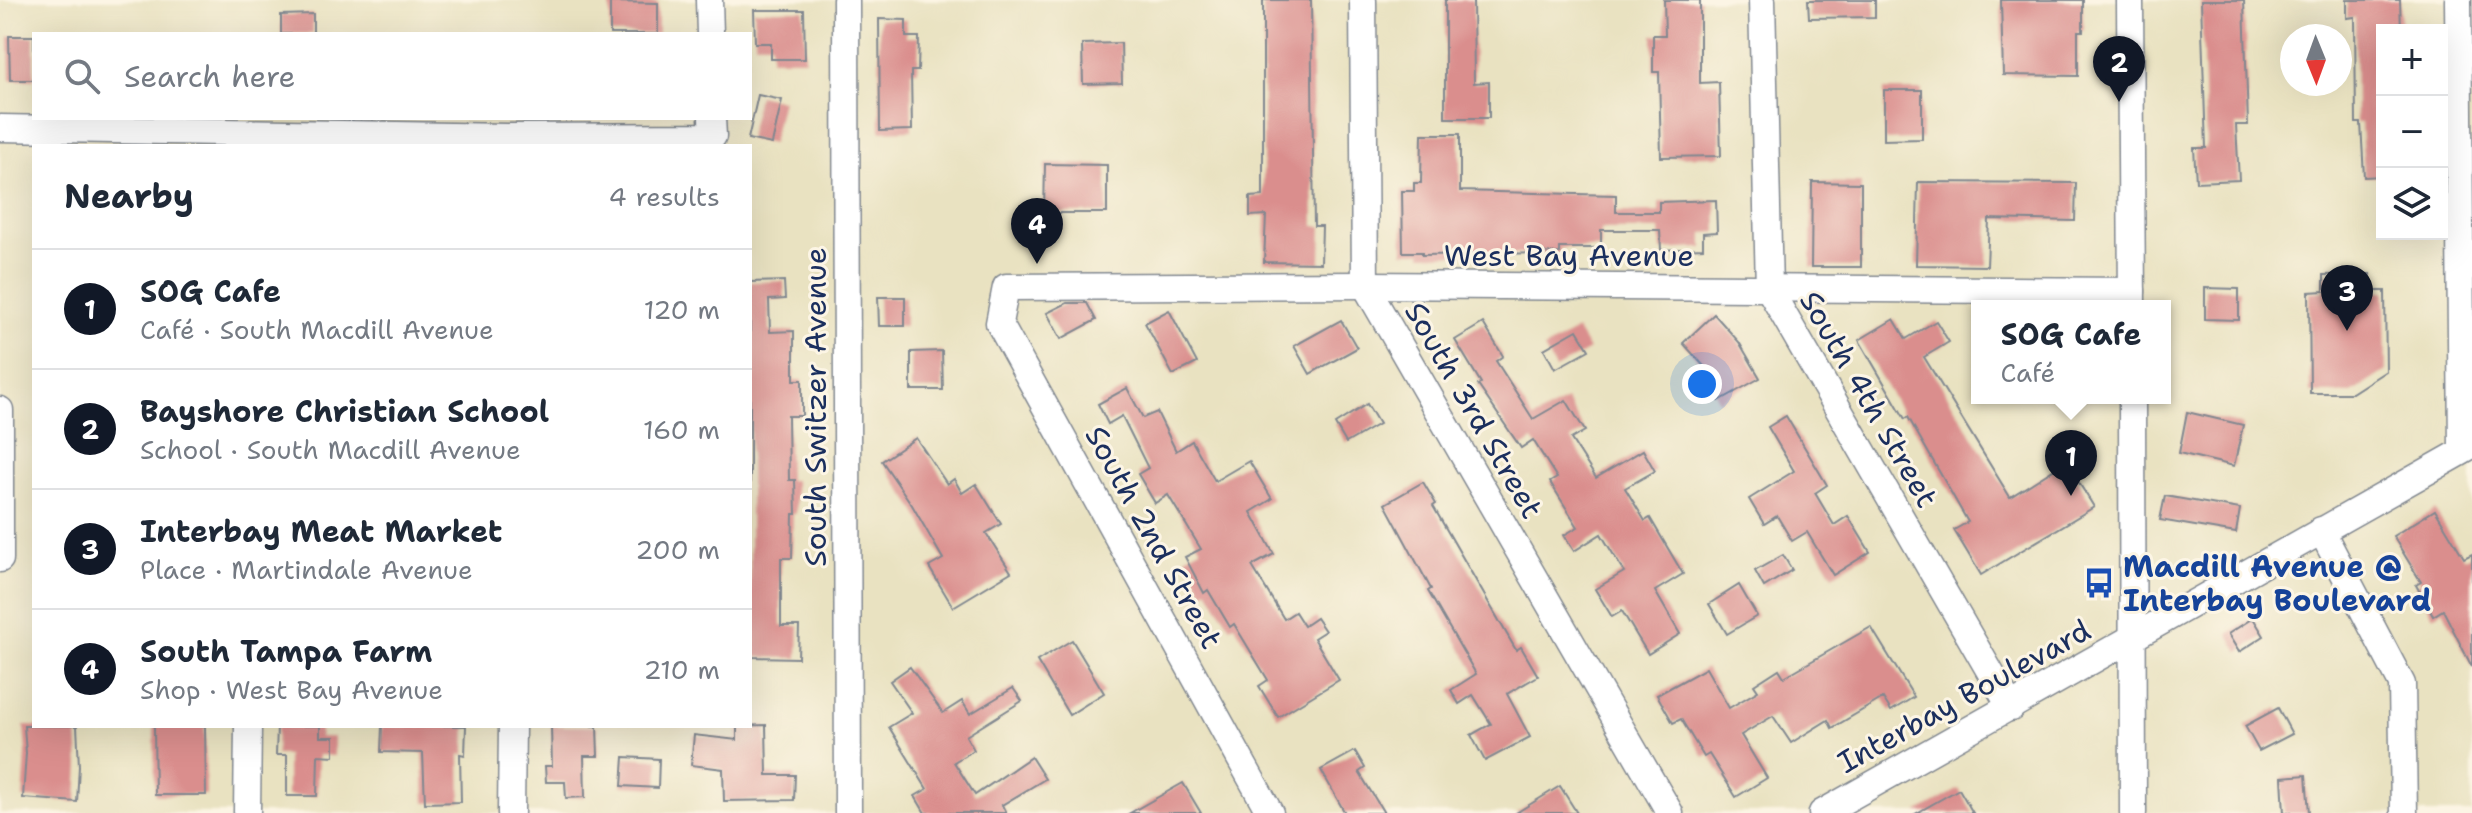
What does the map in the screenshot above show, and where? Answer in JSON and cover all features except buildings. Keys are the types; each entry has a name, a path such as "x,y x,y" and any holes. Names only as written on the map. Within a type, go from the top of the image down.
{"street":[{"path":"709,0 710,32"},
{"name":"South Switzer Avenue","path":"846,0 848,813"},
{"name":"South 3rd Street","path":"1363,0 1365,285 1670,813"},
{"name":"South 4th Street","path":"1762,0 1769,289 2011,708"},
{"path":"2130,0 2132,298"},
{"path":"2458,0 2467,448"},
{"path":"0,128 507,141 713,136 712,120"},
{"name":"West Bay Avenue","path":"1006,287 1365,285 1769,289 2132,298"},
{"name":"South 2nd Street","path":"1006,287 999,323 1270,813"},
{"path":"2132,404 2133,813"},
{"path":"0,410 0,559"},
{"name":"Interbay Boulevard","path":"1822,813 2467,448"},
{"path":"2321,530 2402,684 2404,813"},
{"path":"247,813 248,728"},
{"path":"511,813 512,728"}],"place":[{"name":"Bayshore Christian School","path":"2119,102"},
{"name":"South Tampa Farm","path":"1037,264"},
{"name":"Interbay Meat Market","path":"2347,331"},
{"name":"SOG Cafe","path":"2071,496"},
{"name":"Macdill Avenue @ Interbay Boulevard","path":"2099,583"}]}
